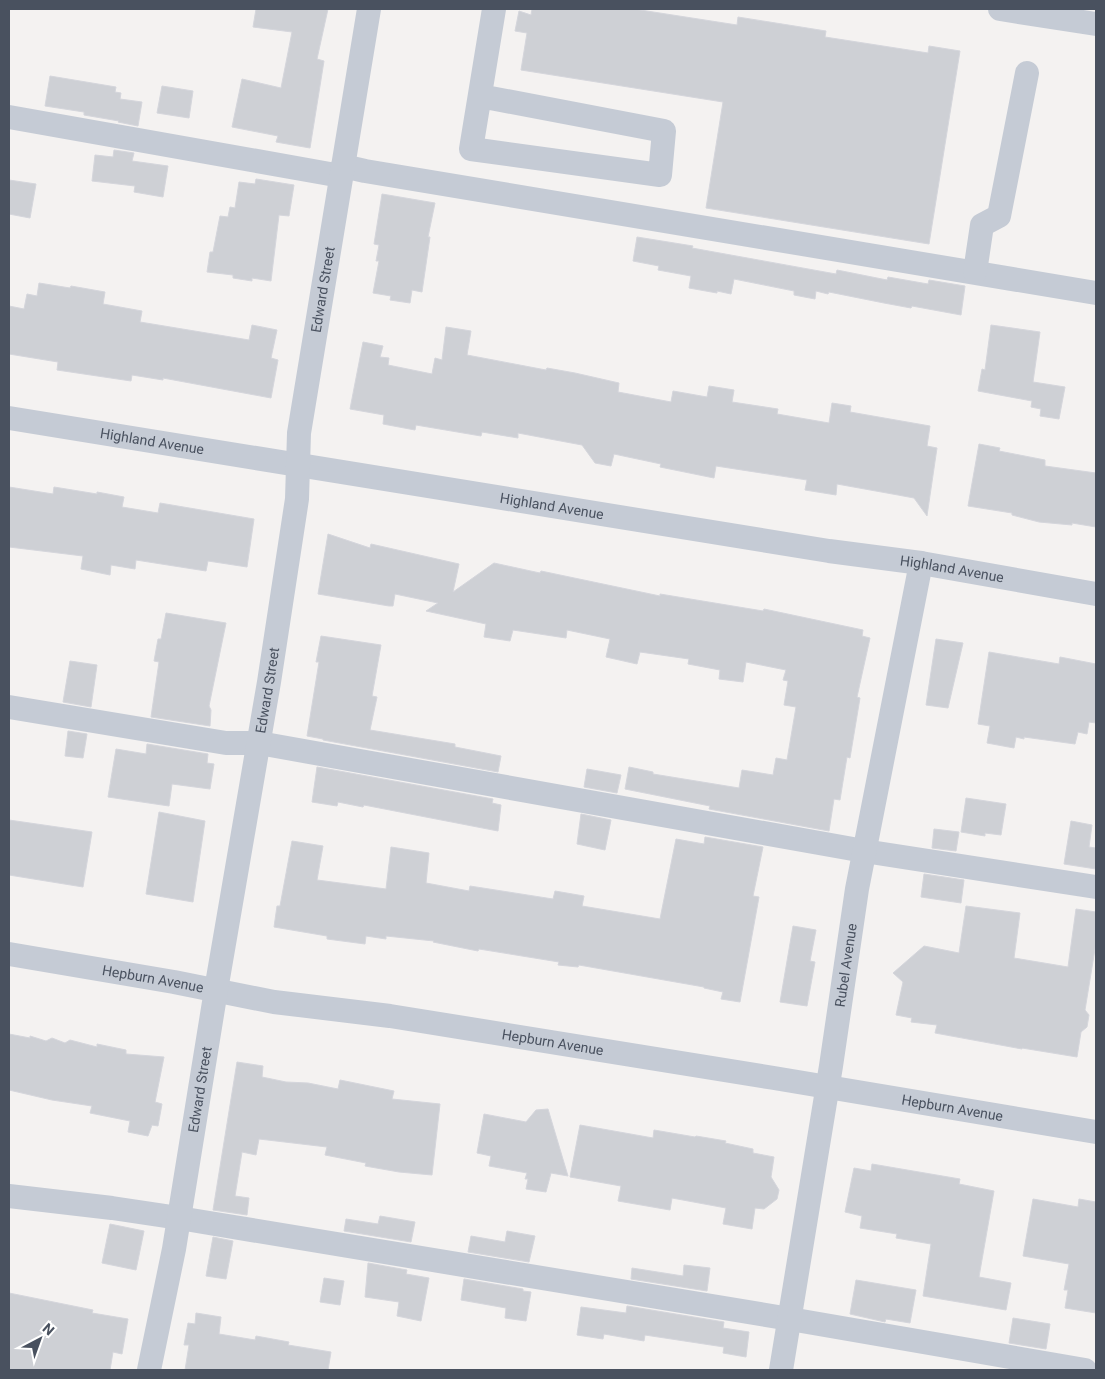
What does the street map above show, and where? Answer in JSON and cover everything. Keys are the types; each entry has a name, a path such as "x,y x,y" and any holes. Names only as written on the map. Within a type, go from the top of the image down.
{"street":[{"name":"Edward Street","path":"149,1370 179,1218 258,743 297,499 298,432 369,9"},
{"path":"480,96 664,131 660,175 472,149 480,96 494,9"},
{"path":"1008,9 1096,24"},
{"path":"975,272 982,225 999,216 1027,73"},
{"path":"9,117 342,171 395,176 1096,292"},
{"name":"Highland Avenue","path":"9,418 829,552 921,563 1096,594"},
{"name":"Rubel Avenue","path":"782,1370 857,889 913,594 921,563"},
{"path":"9,707 226,744 258,743 864,851 1096,887"},
{"name":"Hepburn Avenue","path":"9,954 274,1002 390,1016 1096,1132"},
{"path":"9,1196 179,1218 1085,1370"}],"building":[{"path":"256,9 328,9 317,59 324,61 310,148 276,142 278,136 232,127 242,79 281,88 292,32 253,27"},
{"path":"532,9 634,9 737,25 738,17 826,31 825,37 928,53 929,46 960,51 929,244 706,208 723,102 521,70 527,33 515,31 519,11 531,15"},
{"path":"50,76 116,87 115,92 121,93 120,99 142,102 138,126 84,115 84,112 45,106"},
{"path":"162,86 193,91 189,118 157,113"},
{"path":"114,150 134,153 132,161 168,166 163,197 134,192 135,186 92,181 95,155 113,157"},
{"path":"256,179 294,185 289,216 279,215 271,281 252,278 252,281 233,278 233,275 207,272 210,252 213,252 220,216 228,217 230,207 235,208 239,182 255,184"},
{"path":"9,180 36,184 30,218 9,214"},
{"path":"382,194 435,203 428,237 430,237 422,292 412,290 410,303 390,300 391,296 373,293 379,261 376,261 379,245 374,244"},
{"path":"637,237 836,274 837,270 887,280 888,277 928,284 929,280 965,286 961,315 912,306 911,308 829,292 828,294 816,291 815,299 794,295 794,291 734,279 731,294 689,288 691,276 658,270 659,266 633,261"},
{"path":"39,283 105,292 103,304 142,311 140,322 249,340 252,325 277,330 271,358 278,360 271,398 163,378 163,380 132,375 131,381 57,370 58,362 9,354 9,306 24,309 27,294 37,296"},
{"path":"991,325 1040,332 1033,382 1065,387 1059,419 1040,416 1041,409 1031,407 1032,401 978,391 982,369 985,370"},
{"path":"446,327 471,331 467,355 546,370 547,368 575,373 619,383 618,392 671,402 673,391 707,397 709,386 734,390 732,402 778,409 777,414 829,423 832,403 851,406 850,412 930,426 927,446 937,448 927,516 914,498 898,495 837,484 836,495 805,490 807,480 716,466 714,478 660,467 661,464 614,454 611,466 595,463 582,445 518,433 518,438 482,432 481,436 416,425 415,430 383,424 384,415 350,409 363,342 383,346 380,357 389,358 388,365 432,374 435,358 442,360"},
{"path":"979,444 1000,448 999,451 1045,460 1045,466 1096,473 1096,527 1072,523 1072,525 1039,522 1012,515 1012,513 968,506"},
{"path":"9,487 53,494 54,487 97,494 97,492 124,497 122,507 158,513 160,503 254,519 247,567 208,561 206,571 136,560 135,569 111,565 110,575 81,569 83,556 9,547"},
{"path":"328,534 370,548 371,544 459,564 453,592 494,563 660,596 660,594 763,611 764,609 863,630 862,636 870,638 857,697 860,698 850,758 847,757 840,800 834,799 829,831 709,809 710,806 625,789 629,767 653,772 653,774 739,788 742,770 773,775 776,758 787,760 796,707 784,705 788,681 783,680 786,670 746,662 743,682 719,679 720,670 688,664 689,659 640,652 637,664 606,657 610,639 567,630 566,638 513,630 510,641 484,637 486,624 426,611 438,603 395,594 393,606 389,606 318,594"},
{"path":"166,613 226,623 209,706 211,710 210,726 151,717 159,662 154,661"},
{"path":"321,636 381,645 372,696 377,697 370,730 455,744 455,747 501,756 498,772 307,736 319,662 316,662"},
{"path":"936,639 963,643 948,708 926,705"},
{"path":"989,652 1059,664 1060,657 1096,664 1096,723 1089,722 1087,734 1078,732 1075,744 1024,737 1024,739 1016,737 1014,748 987,743 990,726 978,724"},
{"path":"70,661 97,665 91,707 63,702"},
{"path":"68,731 87,734 83,758 65,756"},
{"path":"147,744 208,754 207,763 214,764 210,789 172,784 169,806 108,797 116,749 146,754"},
{"path":"317,767 493,799 492,803 501,805 498,831 364,805 363,807 338,802 337,806 312,802"},
{"path":"587,769 621,775 617,793 584,787"},
{"path":"966,798 1006,804 1001,835 985,833 985,836 961,832"},
{"path":"159,812 205,821 193,902 146,894"},
{"path":"581,814 611,820 605,850 577,844"},
{"path":"9,820 92,832 83,887 9,875"},
{"path":"1071,821 1092,825 1089,847 1096,848 1096,869 1064,864"},
{"path":"934,829 959,832 956,851 932,848"},
{"path":"705,837 763,847 753,896 759,897 740,1002 721,999 723,992 704,987 579,965 578,967 558,965 559,962 479,949 478,951 434,941 386,936 386,939 366,936 365,944 327,939 327,936 274,927 277,906 280,906 292,841 323,846 317,880 386,889 391,847 429,853 426,883 469,891 470,886 553,899 555,891 584,896 582,906 660,919 676,839 704,844"},
{"path":"924,874 964,880 961,903 921,897"},
{"path":"966,906 1020,913 1014,958 1068,967 1076,909 1096,912 1096,943 1085,1010 1089,1015 1087,1027 1081,1032 1077,1057 935,1033 937,1025 911,1022 912,1018 896,1015 903,982 893,973 924,946 959,953"},
{"path":"793,926 816,930 810,961 815,962 807,1006 780,1002"},
{"path":"9,1034 30,1038 30,1036 46,1041 52,1038 65,1043 70,1040 97,1047 97,1044 126,1050 126,1054 164,1057 155,1102 162,1104 158,1126 152,1125 148,1136 128,1132 130,1121 90,1113 92,1106 52,1100 9,1090"},
{"path":"237,1062 263,1066 262,1077 286,1082 308,1083 338,1089 340,1080 394,1091 392,1099 440,1104 432,1175 365,1166 366,1163 325,1155 327,1147 259,1139 256,1155 242,1152 235,1196 249,1198 247,1215 213,1210"},
{"path":"548,1109 568,1176 551,1173 546,1192 526,1189 528,1179 525,1179 527,1173 489,1166 491,1156 477,1153 484,1114 526,1122 536,1110"},
{"path":"580,1125 653,1138 654,1130 726,1141 725,1143 753,1149 753,1153 774,1157 771,1177 779,1190 777,1199 764,1209 755,1208 752,1229 723,1224 726,1208 672,1198 670,1210 618,1201 621,1186 570,1177"},
{"path":"872,1164 960,1179 959,1184 994,1191 979,1277 1011,1283 1006,1310 923,1296 931,1244 896,1238 897,1234 860,1228 862,1216 845,1212 854,1168 871,1171"},
{"path":"1033,1199 1078,1207 1079,1199 1096,1202 1096,1313 1065,1308 1068,1290 1064,1290 1069,1264 1023,1256"},
{"path":"380,1216 415,1222 411,1242 344,1231 346,1219 378,1224"},
{"path":"110,1224 144,1231 136,1270 102,1263"},
{"path":"507,1231 535,1236 529,1262 468,1252 471,1236 505,1242"},
{"path":"213,1237 233,1241 226,1279 206,1276"},
{"path":"368,1263 407,1270 406,1274 429,1278 421,1321 397,1316 399,1302 365,1297"},
{"path":"684,1265 710,1268 707,1291 631,1279 632,1268 683,1276"},
{"path":"324,1278 344,1281 340,1305 320,1302"},
{"path":"464,1279 531,1292 526,1321 505,1318 506,1308 461,1300"},
{"path":"856,1280 916,1290 910,1323 886,1319 885,1322 850,1314"},
{"path":"9,1293 93,1310 92,1313 128,1319 122,1354 113,1352 110,1370 9,1370"},
{"path":"627,1306 724,1322 723,1328 749,1332 746,1357 723,1353 724,1347 645,1335 644,1341 604,1334 603,1339 577,1335 581,1307 626,1313"},
{"path":"196,1313 221,1317 219,1334 255,1340 256,1336 289,1342 288,1345 331,1352 328,1370 185,1370 189,1345 184,1345 188,1323 195,1324"},
{"path":"1013,1318 1050,1324 1046,1349 1009,1343"}]}
